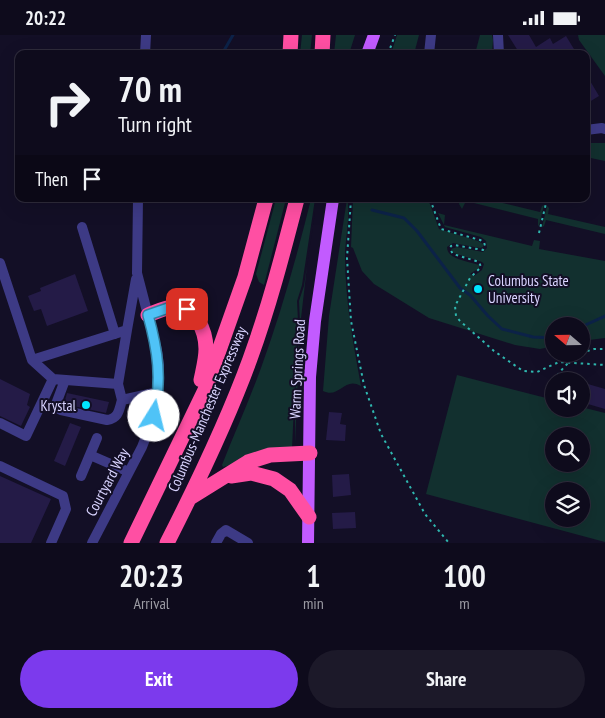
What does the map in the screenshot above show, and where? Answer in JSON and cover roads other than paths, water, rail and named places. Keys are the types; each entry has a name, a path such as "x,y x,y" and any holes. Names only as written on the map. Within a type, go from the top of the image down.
{"highway":[{"path":"290,50 291,35"},
{"path":"322,50 323,35"},
{"name":"Columbus-Manchester Expressway","path":"131,543 205,391 245,277 265,202"},
{"name":"Columbus-Manchester Expressway","path":"166,543 190,498 250,361 296,202"},
{"path":"148,315 174,306 187,309 197,319 204,335 206,348 204,368 193,416"},
{"path":"190,498 248,462 270,455 310,453"},
{"path":"224,477 251,473 274,479 290,490 309,517"}],"main road":[{"path":"368,50 374,35"},
{"name":"Warm Springs Road","path":"308,543 310,377 315,321 333,202"}],"lane":[{"path":"145,50 146,35"},
{"path":"429,50 431,35"},
{"path":"498,35 499,50"},
{"path":"590,130 605,129"},
{"name":"Courtyard Way","path":"92,543 149,432 158,392 159,366 157,350 137,273 138,202"},
{"path":"82,227 115,334"},
{"path":"0,263 32,360 53,379 118,384"},
{"path":"66,380 56,403 60,411 107,420 114,419 118,414 122,400 118,384 137,273"},
{"path":"32,360 127,330"},
{"path":"0,423 26,436 53,379"},
{"path":"122,400 158,392"},
{"path":"81,476 98,438"},
{"path":"90,455 130,472"},
{"path":"0,466 63,496 66,509 50,543"},
{"path":"216,543 221,534 226,530 248,543"}],"waterway":[{"path":"224,50 233,35"},
{"path":"372,210 404,218 417,231 460,288 470,295 502,329 533,337 545,338"},
{"path":"590,323 605,316"}],"place":[{"name":"Columbus State University","path":"478,289"},
{"name":"Krystal","path":"86,405"}]}
